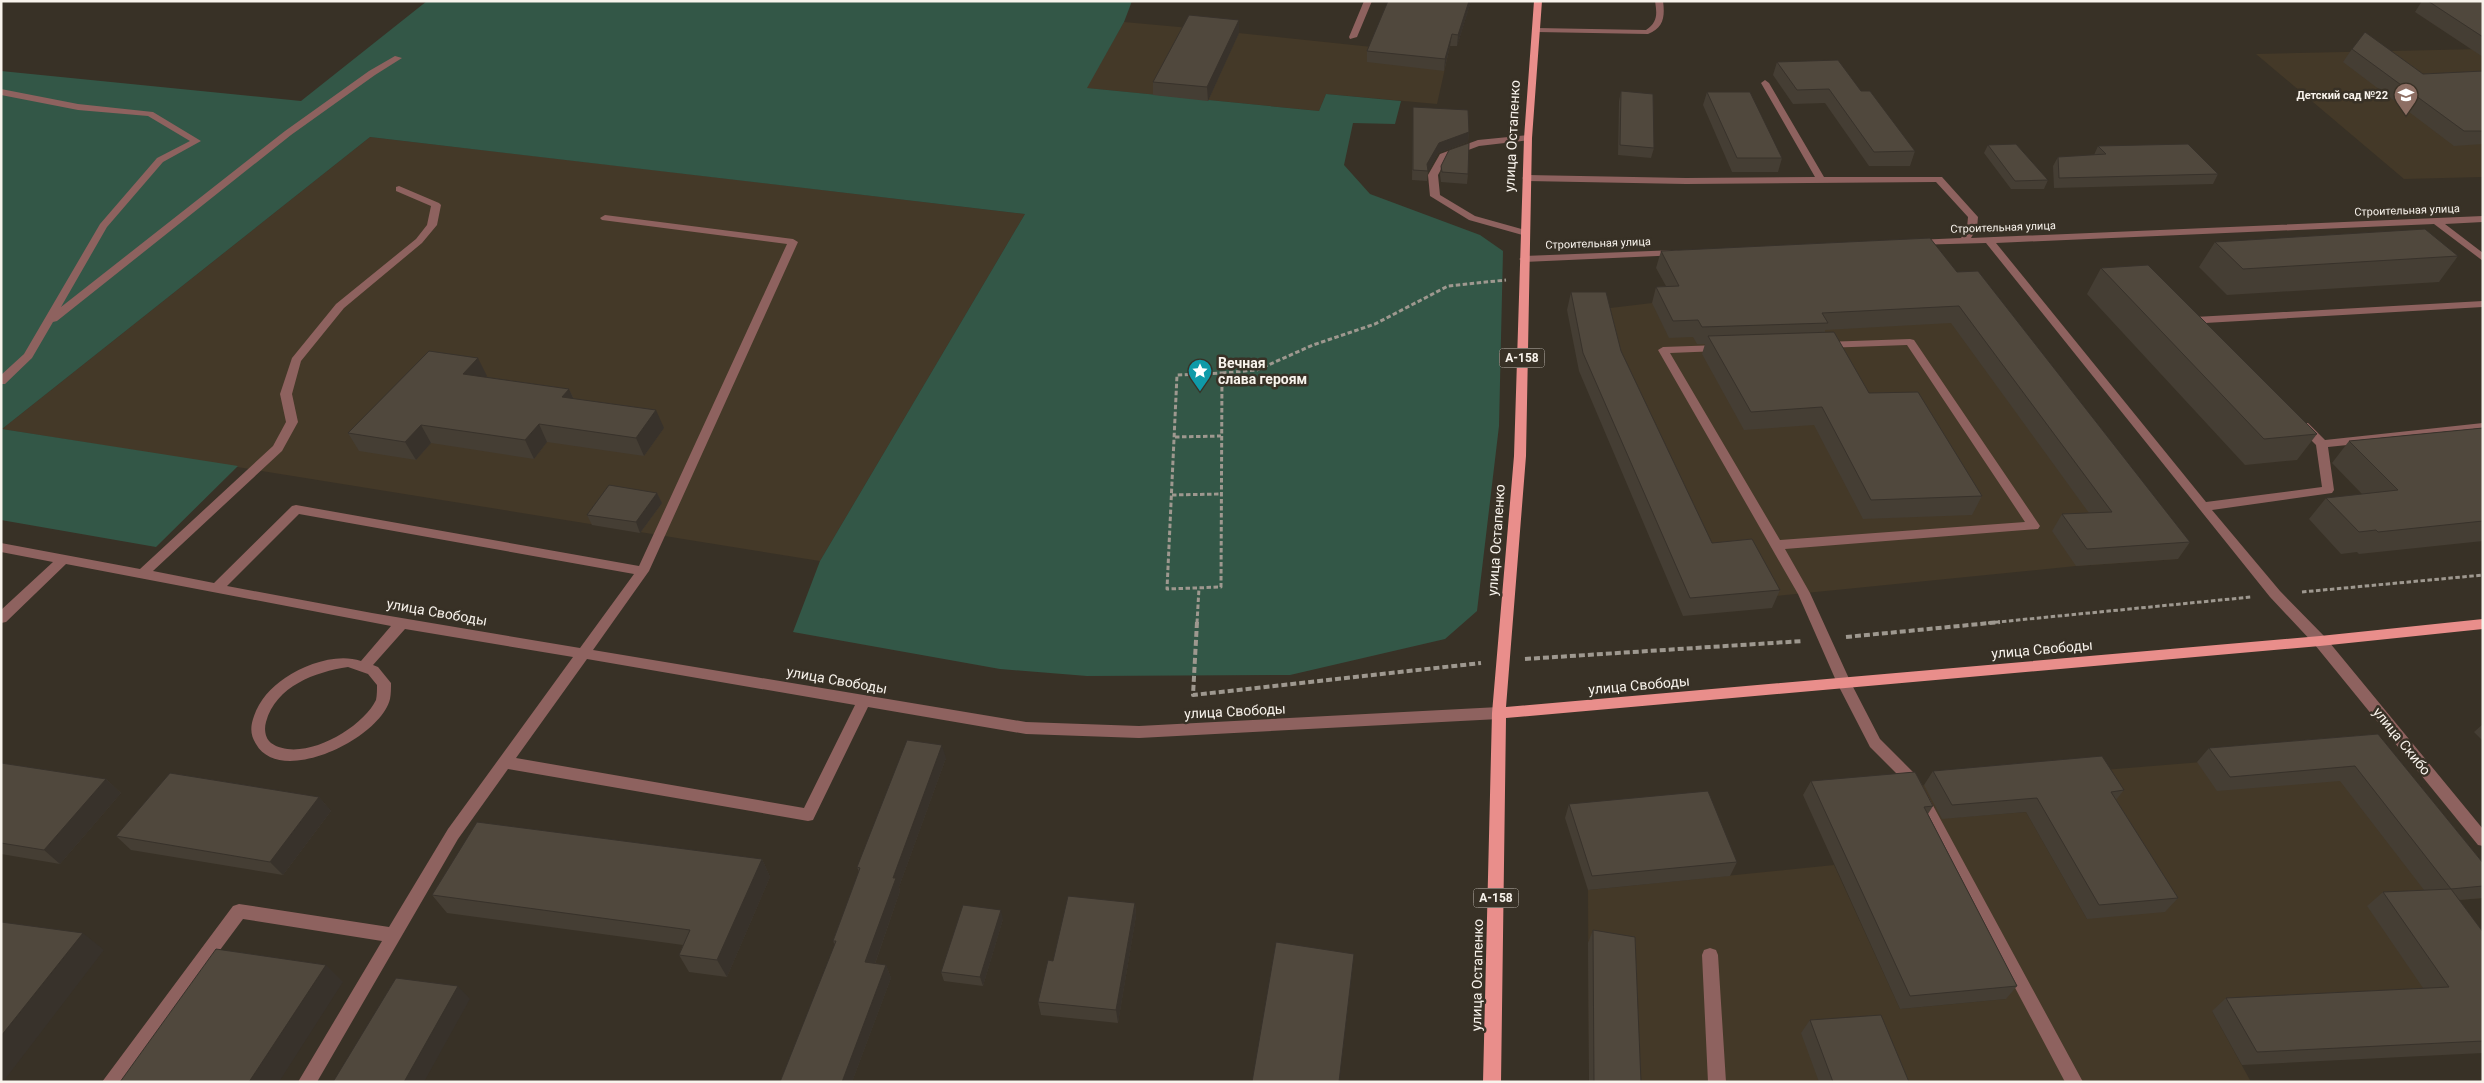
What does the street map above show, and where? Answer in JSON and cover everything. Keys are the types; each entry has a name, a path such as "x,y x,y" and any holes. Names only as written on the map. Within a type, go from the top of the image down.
{"main road":[{"name":"улица Остапенко","path":"1492,1082 1499,714 1520,456 1528,138 1538,1"},
{"name":"улица Свободы","path":"1499,714 2320,641 2483,624"}],"street":[{"path":"1353,37 1368,1"},
{"path":"1536,30 1648,32 1657,27 1662,18 1659,1"},
{"path":"47,323 288,133 398,58"},
{"path":"1765,83 1820,180"},
{"path":"1,92 78,107 150,114 197,141 160,160 103,226 28,356 1,381"},
{"path":"1526,233 1472,218 1435,196 1434,175 1443,156 1478,143 1528,138"},
{"path":"1527,178 1939,179 1973,217 1972,228 1964,241"},
{"path":"142,574 278,448 292,422 286,394 296,360 340,306 419,241 432,225 436,205 399,189"},
{"path":"307,1082 453,834 643,571 793,242 605,218"},
{"name":"Строительная улица","path":"1906,243 2483,219"},
{"path":"2436,221 2483,258"},
{"name":"улица Скибо","path":"1989,240 2203,507 2275,594 2320,641 2483,840"},
{"name":"Строительная улица","path":"1524,259 1690,252"},
{"path":"2209,334 2195,320 2483,304"},
{"path":"1776,545 2034,526 1910,342 1811,345"},
{"path":"1732,348 1664,350 1804,593 1844,683 1875,743 1912,780 2074,1082"},
{"path":"2203,507 2328,490 2322,444 2294,417"},
{"path":"2322,444 2483,427"},
{"path":"217,588 296,510 643,571"},
{"name":"улица Свободы","path":"1,548 402,623 1026,728 1138,732 1499,714"},
{"path":"1,618 64,559"},
{"path":"365,665 402,623"},
{"path":"348,662 365,665 378,672 384,684 383,698 375,714 361,730 342,742 321,751 300,756 281,755 267,748 258,739 256,726 261,711 272,696 287,683 306,672 328,665 348,662"},
{"path":"505,762 808,815 864,701"},
{"path":"111,1082 239,911 393,935"},
{"path":"1710,955 1717,1082"}],"path":[{"path":"1222,374 1220,588 1167,589 1177,375 1222,374 1257,370 1313,345 1375,324 1448,286 1524,279"},
{"path":"1175,437 1221,436"},
{"path":"1172,495 1220,494"},
{"path":"1200,588 1193,695 1504,660 1766,645 2483,575"}],"shaded area":[{"path":"1124,22 1448,55 1437,104 1326,94 1319,111 1086,88"},
{"name":"Детский сад №22","path":"2483,49 2483,177 2404,179 2256,54"},
{"path":"370,137 1025,214 820,561 2,429"},
{"path":"1970,287 2178,559 2076,566 1766,597 1706,561 1602,309 1652,303"},
{"path":"2363,749 2483,898 2434,902 2432,1000 2212,1011 2251,1082 1589,1082 1588,890 1834,865 1900,1009 2005,999 1897,787 1930,785 1948,818 2026,812 2087,919 2091,771"}],"green space":[{"path":"427,1 1132,1 1124,22 1087,88 1319,111 1326,94 1401,101 1395,124 1353,123 1344,165 1370,194 1480,235 1503,251 1499,426 1477,611 1445,639 1290,675 1087,676 1000,669 793,632 820,561 1025,214 370,137 2,429 238,466 156,547 1,520 1,71 301,101"}],"building":[{"path":"1388,1 1469,1 1458,35 1452,34 1445,59 1367,51"},
{"path":"2428,1 2483,1 2483,37"},
{"path":"1189,15 1239,20 1207,87 1153,82"},
{"path":"2365,32 2423,74 2483,71 2483,131 2464,131 2352,49"},
{"path":"1838,60 1861,91 1870,91 1915,151 1874,152 1829,89 1797,90 1777,62"},
{"path":"1621,91 1653,94 1654,148 1620,145"},
{"path":"1707,92 1750,92 1782,158 1737,158"},
{"path":"1413,107 1468,110 1469,132 1439,143 1427,164 1428,171 1413,170"},
{"path":"1469,143 1468,174 1442,172 1441,166 1449,150"},
{"path":"2016,144 2048,180 2015,181 1988,145"},
{"path":"2188,144 2218,174 2059,178 2058,157 2106,154 2098,146"},
{"path":"2425,229 2458,256 2243,269 2215,242"},
{"path":"1930,238 1957,272 1978,271 2190,542 2087,549 2062,514 2112,512 1959,306 1822,313 1828,323 1702,327 1698,320 1673,321 1656,287 1679,286 1661,251"},
{"path":"2148,265 2317,434 2264,439 2101,268"},
{"path":"1571,292 1606,292 1621,351 1712,543 1752,539 1780,590 1690,598 1583,353"},
{"path":"1834,332 1869,393 1918,392 1982,496 1871,500 1822,407 1751,412 1708,336"},
{"path":"429,351 478,358 463,374 569,389 562,397 656,410 636,438 539,424 525,440 421,425 405,442 348,433"},
{"path":"2483,428 2483,521 2378,532 2376,530 2359,532 2326,498 2398,490 2349,441"},
{"path":"609,485 657,493 636,522 587,515"},
{"path":"2378,734 2483,863 2483,886 2451,889 2355,766 2230,777 2209,748"},
{"path":"907,740 942,745 893,878 896,878 865,962 886,965 842,1082 780,1082 836,941 833,941 860,868 857,867"},
{"path":"2102,756 2124,790 2111,792 2178,898 2099,905 2037,798 1952,805 1933,771"},
{"path":"1,763 106,779 44,850 1,843"},
{"path":"1915,772 1933,806 1924,807 2017,986 1910,996 1811,781"},
{"path":"170,773 319,797 270,862 116,836"},
{"path":"1708,791 1737,862 1592,876 1569,804"},
{"path":"477,822 762,859 717,960 679,955 690,930 432,895"},
{"path":"2451,889 2483,932 2483,1041 2257,1052 2226,998 2449,987 2383,892"},
{"path":"1068,896 1135,903 1116,1010 1038,1002 1048,960 1053,961"},
{"path":"963,905 1001,910 980,977 941,972"},
{"path":"1,922 83,933 1,1036"},
{"path":"1593,930 1635,937 1641,1082 1594,1082"},
{"path":"1276,942 1354,954 1339,1082 1252,1082"},
{"path":"216,949 326,965 249,1082 120,1082"},
{"path":"396,978 458,986 404,1082 333,1082"},
{"path":"1881,1015 1909,1082 1833,1082 1810,1020"}],"place":[{"name":"Детский сад №22","path":"2406,116"},
{"name":"Вечная слава героям","path":"1200,392"}]}
